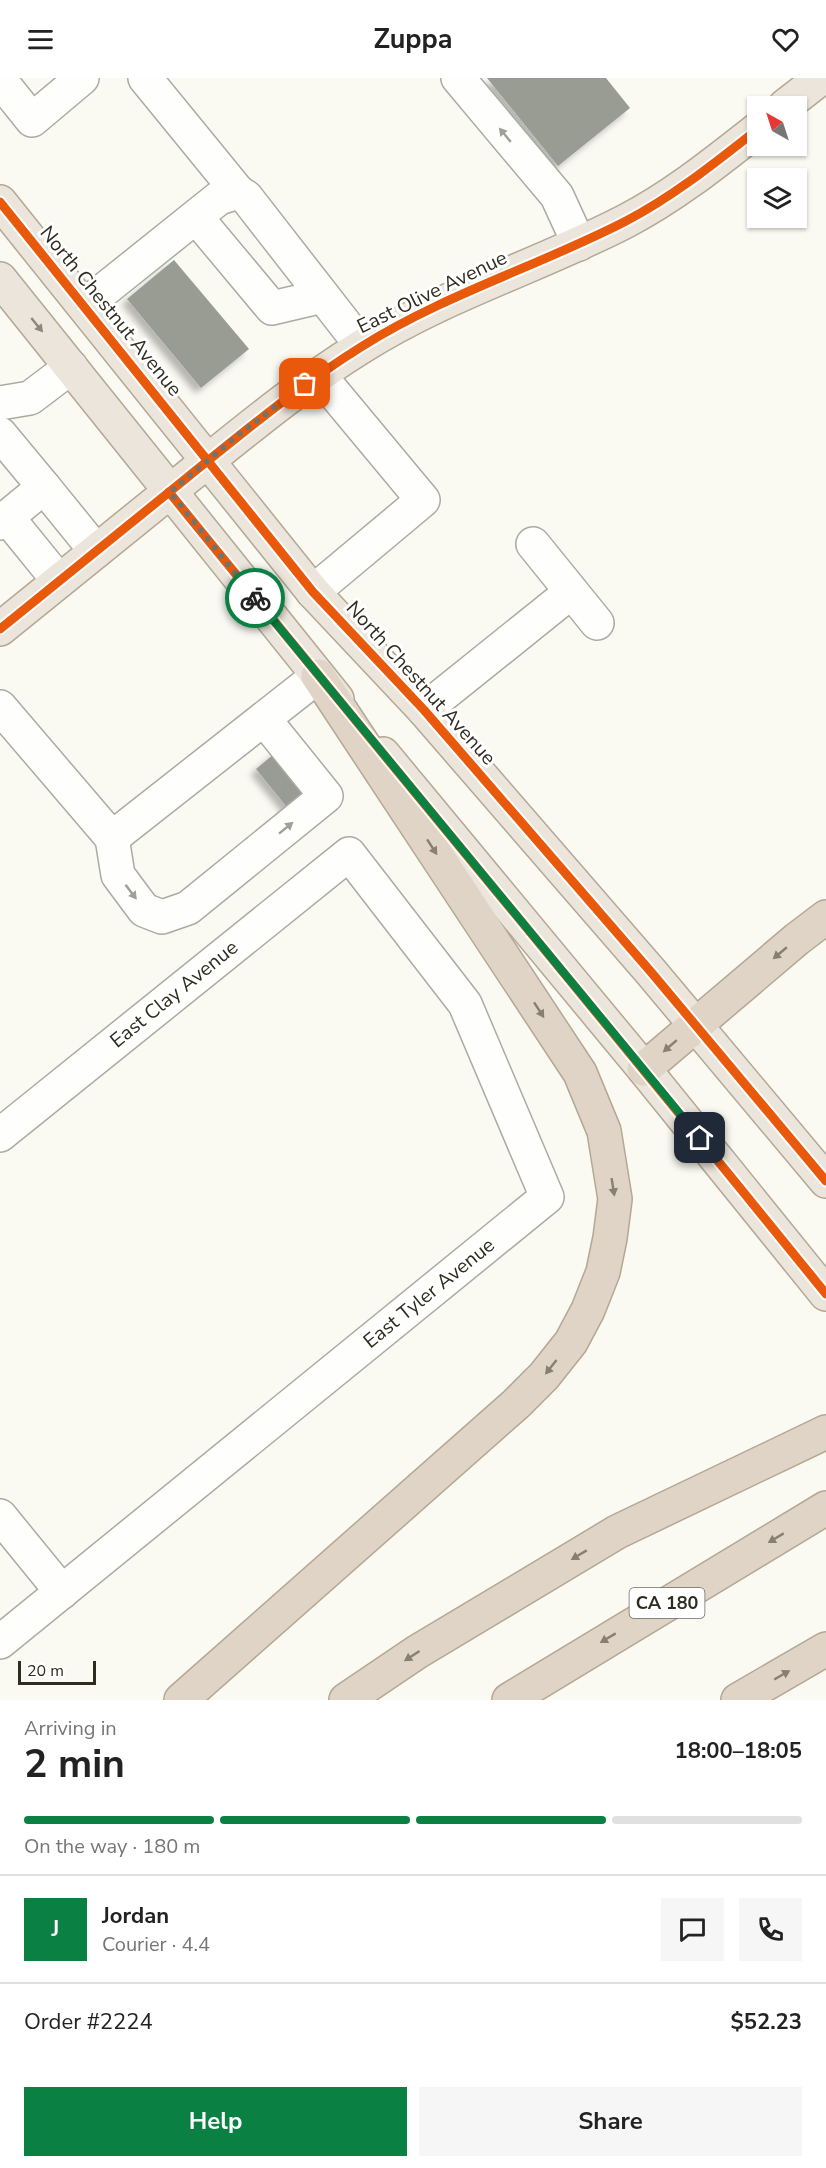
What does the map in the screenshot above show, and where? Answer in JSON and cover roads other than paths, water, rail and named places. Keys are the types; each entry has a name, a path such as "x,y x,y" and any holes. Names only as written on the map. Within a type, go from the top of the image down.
{"highway":[{"path":"181,1700 516,1404 544,1376 571,1342 588,1310 603,1272 615,1199 604,1131 580,1073 318,676"},
{"path":"644,1068 826,917"},
{"path":"346,1700 417,1652 617,1532 805,1436 826,1411"},
{"name":"CA 180","path":"509,1700 826,1508"},
{"path":"738,1700 826,1649"}],"main road":[{"path":"798,96 821,78"},
{"name":"East Olive Avenue","path":"2,623 59,581 279,404 362,346 412,317 460,294 579,244 627,220 663,200 698,176 747,138"},
{"name":"North Chestnut Avenue","path":"0,202 314,592 424,710 695,1024 826,1181"},
{"path":"0,279 318,676 644,1068 826,1294"}],"street":[{"path":"0,80 32,120 82,78"},
{"path":"145,78 238,192 246,197 362,346"},
{"path":"458,78 557,196 579,244"},
{"path":"84,306 219,198 238,192"},
{"path":"196,217 272,308 323,296"},
{"path":"0,403 30,398 71,367"},
{"path":"314,592 423,500 319,375"},
{"path":"0,434 96,551"},
{"path":"44,487 4,520 59,581"},
{"path":"533,544 597,623"},
{"path":"424,710 571,592"},
{"path":"112,838 318,676"},
{"path":"0,707 112,838 118,875 144,910 162,916 188,908 326,796 264,719"},
{"name":"East Clay Avenue","path":"0,1135 349,854"},
{"name":"East Tyler Avenue","path":"0,1642 547,1197 465,1004 349,854"},
{"path":"0,1516 62,1592"}]}
